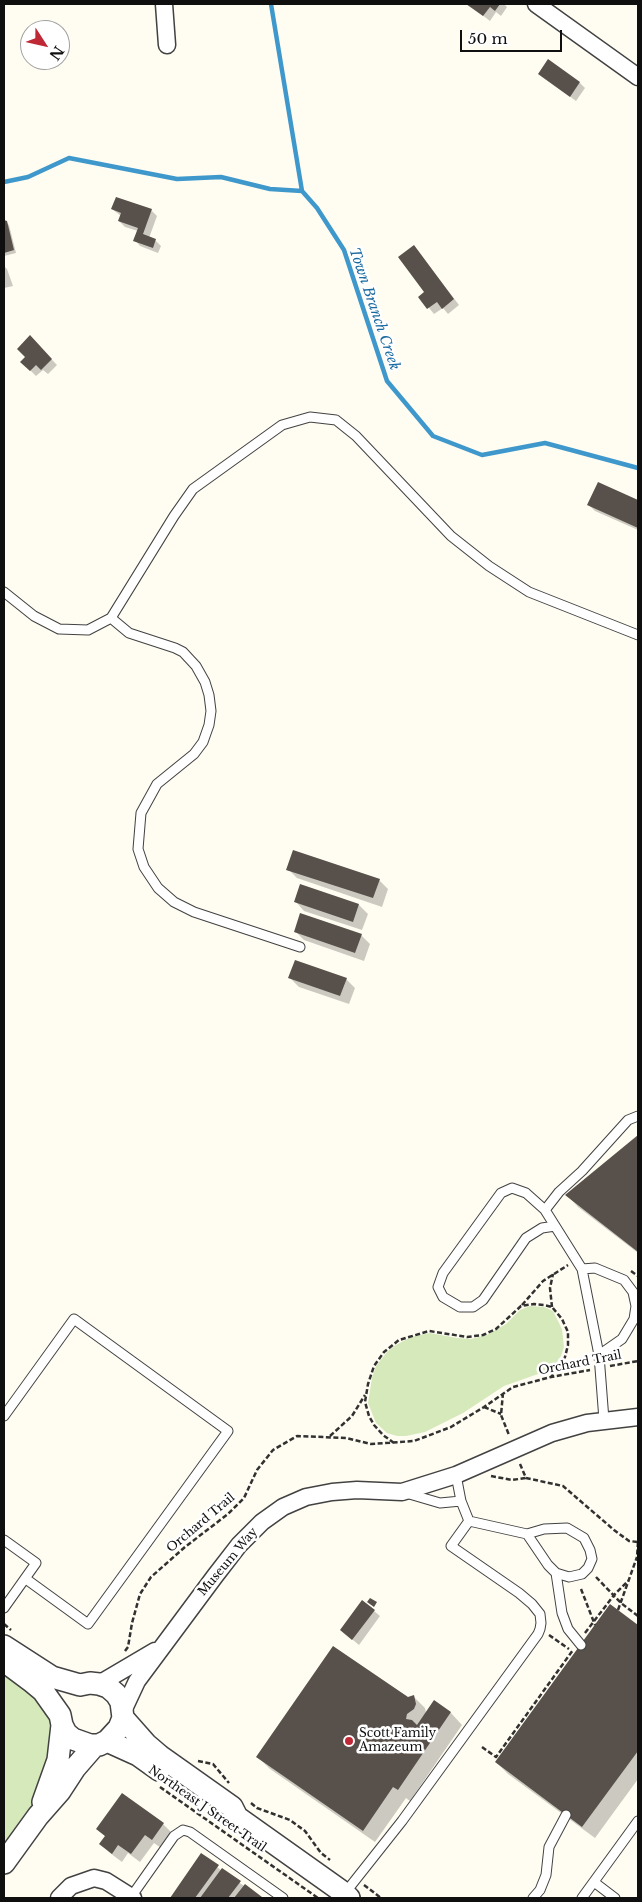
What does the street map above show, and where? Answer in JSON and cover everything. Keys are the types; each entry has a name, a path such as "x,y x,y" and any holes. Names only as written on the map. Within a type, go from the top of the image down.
{"street":[{"path":"164,4 167,45"},
{"path":"536,4 638,77"},
{"name":"Museum Way","path":"90,1684 161,1647 239,1545 262,1522 283,1507 306,1497 332,1492 357,1490 402,1492 456,1475 513,1448 552,1433 587,1423 638,1417"},
{"path":"4,1646 52,1677 108,1687 121,1702 123,1715 146,1744 160,1756 232,1807 241,1808 353,1892"},
{"path":"4,1862 38,1816 60,1791 75,1768 120,1728 123,1715 137,1681 161,1647"},
{"path":"4,1661 43,1691 61,1720 66,1733 73,1740 81,1744 101,1743 138,1755 224,1817 241,1808"},
{"path":"38,1816 58,1760 61,1706 65,1697 72,1689 90,1684"},
{"path":"59,1898 71,1886 94,1878 106,1880 132,1898"}],"lane":[{"path":"4,592 34,616 59,629 88,630 111,618 174,516 193,489 282,425 310,417 336,420 356,436 451,536 529,592 638,635"},
{"path":"111,618 129,633 183,652 196,666 205,682 209,695 211,711 209,725 202,742 194,754 157,784 141,813 138,849 144,867 158,888 174,902 194,912 300,947"},
{"path":"545,1210 559,1192 582,1171 628,1120 638,1116"},
{"path":"555,1226 542,1228 526,1238 483,1300 473,1307 460,1306 443,1297 438,1287 443,1273 501,1194 512,1188 526,1193 545,1210 582,1269 599,1355 604,1420"},
{"path":"582,1269 595,1268 624,1280 633,1292 636,1306 634,1318 622,1339 599,1355"},
{"path":"4,1416 74,1319 228,1431 88,1624 26,1579"},
{"path":"456,1475 469,1521"},
{"path":"402,1492 440,1504 462,1500"},
{"path":"469,1521 527,1534 544,1529 567,1528 584,1538 592,1559 588,1568 582,1574 569,1577 556,1573 548,1566 527,1534"},
{"path":"353,1892 540,1629 542,1622 540,1614 532,1604 519,1592 451,1546 469,1521"},
{"path":"4,1540 36,1563 4,1608"},
{"path":"556,1573 562,1613 568,1629 580,1644"},
{"path":"533,1898 540,1890 546,1875 549,1847 566,1815"},
{"path":"582,1898 638,1821"},
{"path":"132,1898 174,1836 183,1830 190,1832 283,1898"},
{"path":"594,1882 616,1898"}],"path":[{"path":"552,1308 550,1288 554,1272"},
{"path":"395,1444 383,1435 371,1421 365,1402 374,1366 384,1352 399,1340 429,1331 467,1337 483,1335 496,1329 521,1306 534,1304 552,1308 562,1319 568,1332 568,1345 565,1358 551,1377"},
{"name":"Orchard Trail","path":"123,1653 128,1647 140,1594 151,1577 185,1547 228,1514 244,1498 257,1470 273,1450 297,1436 328,1436 371,1444 395,1444 414,1441 451,1426 513,1387 551,1377 638,1361"},
{"path":"503,1393 501,1414 526,1478"},
{"path":"328,1436 352,1416 366,1394"},
{"path":"484,1407 501,1414"},
{"path":"490,1476 512,1480 526,1478 563,1486 614,1530 629,1541 638,1542 638,1558 618,1610"},
{"path":"596,1577 621,1603 638,1616"},
{"path":"482,1747 497,1757 614,1595 629,1580"},
{"path":"581,1589 595,1623"},
{"path":"540,1629 572,1652"},
{"path":"197,1760 213,1764 234,1789"},
{"name":"Northeast J Street Trail","path":"155,1783 318,1898"},
{"path":"241,1808 257,1808 290,1820 304,1831 321,1853 335,1864"},
{"path":"353,1892 381,1898"}],"green space":[{"path":"530,1306 544,1307 553,1311 562,1329 564,1347 561,1356 552,1369 504,1386 463,1413 425,1432 397,1436 387,1433 376,1423 368,1403 372,1378 376,1366 394,1346 411,1337 430,1333 471,1339 487,1335 506,1324 520,1310"},
{"path":"4,1668 48,1710 55,1733 33,1807 4,1847"}],"building":[{"path":"466,4 500,4 495,11 490,7 483,16"},
{"path":"548,59 580,82 570,97 538,74"},
{"path":"116,197 152,209 143,234 156,239 153,248 133,241 138,228 118,221 121,213 111,209"},
{"path":"4,220 7,221 14,250 4,253"},
{"path":"414,245 454,299 442,309 437,302 427,309 418,297 424,292 398,257"},
{"path":"30,335 52,359 41,370 36,365 30,371 20,362 25,357 17,349"},
{"path":"598,482 638,500 638,528 587,505"},
{"path":"293,850 380,879 373,898 286,870"},
{"path":"300,884 359,904 353,922 294,902"},
{"path":"300,913 362,934 355,953 294,932"},
{"path":"295,960 347,978 340,996 288,978"},
{"path":"638,1135 638,1252 565,1195"},
{"path":"370,1598 377,1602 374,1607 367,1602"},
{"path":"362,1600 375,1610 352,1640 340,1630"},
{"path":"610,1604 638,1625 638,1751 582,1827 495,1762"},
{"name":"Scott Family Amazeum","path":"333,1646 408,1697 414,1695 416,1704 414,1709 407,1714 406,1719 412,1720 417,1725 434,1700 451,1712 398,1790 393,1787 363,1831 256,1757"},
{"path":"122,1793 164,1823 152,1840 145,1835 131,1854 118,1845 112,1854 99,1844 105,1836 96,1829"},
{"path":"201,1853 219,1865 195,1898 170,1898"},
{"path":"222,1868 241,1881 228,1898 200,1898"},
{"path":"245,1884 262,1897 234,1898"}],"waterway":[{"name":"Town Branch Creek","path":"271,4 302,191 317,208 344,250 387,381 433,436 482,455 545,443 638,468"},
{"path":"4,182 28,177 69,158 177,179 221,177 270,189 302,191"}],"place":[{"name":"Scott Family Amazeum","path":"349,1741"}]}
